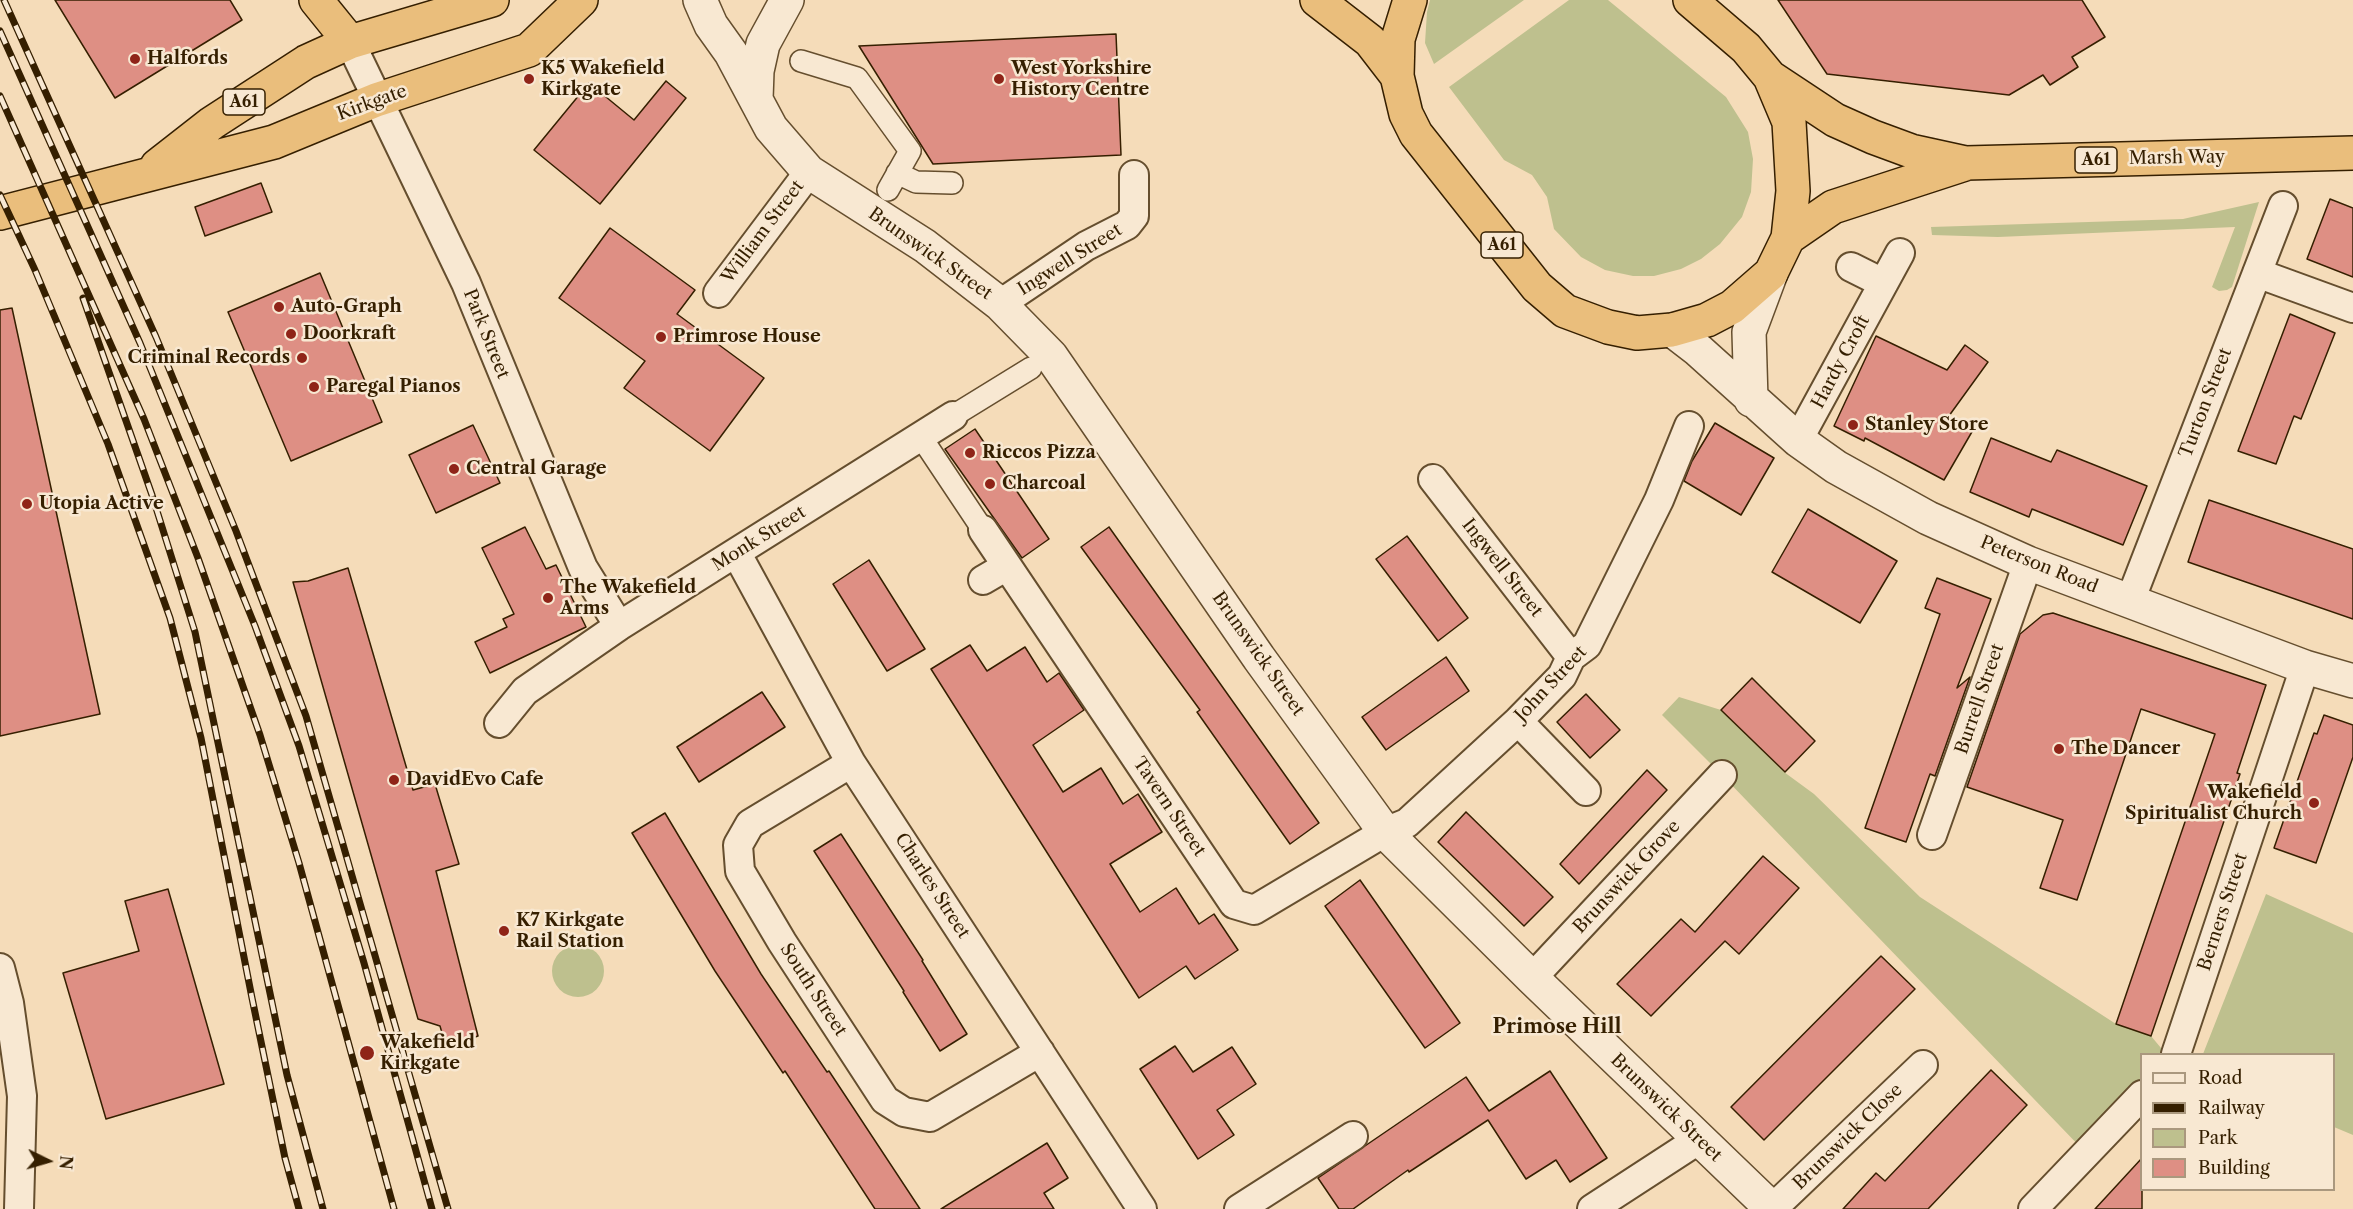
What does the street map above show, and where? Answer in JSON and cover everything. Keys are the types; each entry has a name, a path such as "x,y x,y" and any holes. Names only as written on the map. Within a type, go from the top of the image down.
{"highway":[{"path":"316,0 350,42"},
{"name":"Kirkgate","path":"146,174 212,123 306,62 420,8 492,0"},
{"name":"Kirkgate","path":"0,213 274,142 376,100 529,50 581,0"},
{"name":"A61","path":"1317,0 1370,41 1397,76"},
{"name":"A61","path":"1410,0 1398,39 1397,76 1406,114 1416,134 1537,286 1565,311 1608,327 1637,333 1672,330 1707,321 1732,307 1771,273 1788,238 1793,191 1789,122 1770,77 1746,48 1696,2"},
{"name":"Marsh Way","path":"1770,77 1835,120 1854,129 1911,151 1966,163 2353,153"},
{"name":"Marsh Way","path":"1788,238 1833,207 1966,163"}],"street":[{"name":"Brunswick Street","path":"700,0 711,25 731,52 771,128 808,172 925,246 1000,304 1051,356 1259,658 1385,832 1698,1140 1772,1209"},
{"name":"Brunswick Street","path":"756,99 757,70 763,44 787,0"},
{"name":"Park Street","path":"350,42 466,283 583,568 619,626"},
{"path":"801,61 857,78 910,151 892,182 952,183"},
{"name":"William Street","path":"718,293 808,172"},
{"name":"Ingwell Street","path":"1000,304 1086,246 1127,225 1134,216 1134,175"},
{"name":"Turton Street","path":"2130,601 2283,206"},
{"name":"Hardy Croft","path":"1798,440 1900,253"},
{"path":"1851,267 1883,284"},
{"path":"1751,400 1749,332 1771,273"},
{"path":"2257,273 2353,308"},
{"name":"Peterson Road","path":"1672,330 1698,350 1798,440 1836,467 1928,518 2028,563 2305,667 2353,681"},
{"name":"Monk Street","path":"499,723 525,691 619,626 1031,368"},
{"name":"John Street","path":"1385,832 1407,823 1518,721 1562,676 1571,657 1587,645 1659,500 1689,426"},
{"name":"Tavern Street","path":"921,437 983,530 995,573 1234,904 1254,910 1385,832"},
{"name":"Ingwell Street","path":"1433,479 1571,657"},
{"name":"Charles Street","path":"737,554 852,763 1142,1209"},
{"name":"Burrell Street","path":"1932,835 2028,563"},
{"name":"Berners Street","path":"2176,1053 2305,667"},
{"path":"1518,721 1586,791"},
{"name":"South Street","path":"852,763 750,824 738,845 740,871 782,942 885,1100 903,1113 930,1117 1040,1052"},
{"name":"Brunswick Grove","path":"1532,978 1722,775"},
{"path":"0,968 9,1002 22,1096 19,1209"},
{"name":"Brunswick Close","path":"1772,1209 1923,1065"},
{"path":"2038,1207 2140,1097"},
{"path":"1239,1209 1353,1136"},
{"path":"1592,1209 1698,1140"}],"green space":[{"path":"1430,0 1524,0 1434,64 1425,43"},
{"path":"1569,0 1608,0 1726,97 1748,132 1753,159 1751,192 1742,217 1720,244 1701,259 1681,269 1654,276 1633,276 1605,270 1581,257 1554,229 1547,197 1532,175 1504,160 1449,87"},
{"path":"2259,202 2232,287 2219,291 2212,287 2235,227 1998,237 1932,235 1931,227 2183,219"},
{"path":"1679,697 1721,710 1784,772 1814,794 1920,897 2116,1024 2151,1036 2165,1053 2140,1053 2140,1096 2085,1152 1662,715"},
{"path":"2266,894 2353,933 2353,1135 2335,1127 2335,1053 2203,1053"},
{"path":"578,945 588,947 596,953 602,961 604,971 602,981 596,989 588,995 578,997 568,995 560,989 554,981 552,971 554,961 560,953 568,947"}],"building":[{"name":"Halfords","path":"55,0 230,0 242,20 115,98"},
{"path":"1778,0 2082,0 2105,37 2072,57 2078,67 2050,85 2043,75 2009,95 1827,74"},
{"name":"West Yorkshire History Centre","path":"1116,34 1121,155 933,164 859,46"},
{"path":"666,81 686,98 600,204 534,150 589,83 634,120"},
{"path":"261,183 272,212 205,236 195,207"},
{"path":"2330,199 2353,208 2353,277 2307,259"},
{"name":"Primrose House","path":"610,228 695,290 677,314 764,378 710,451 624,388 645,361 559,298"},
{"path":"320,273 382,422 291,461 228,312"},
{"name":"Utopia Active","path":"12,308 100,714 0,736 0,310"},
{"path":"2290,314 2335,333 2301,419 2294,416 2276,464 2238,451"},
{"path":"1876,336 1947,370 1965,345 1988,362 1946,420 1973,430 1944,480 1865,438 1864,441 1834,426"},
{"path":"1715,423 1774,458 1741,515 1684,481 1692,461"},
{"name":"Central Garage","path":"473,425 500,483 436,513 409,455"},
{"path":"975,429 1049,539 1022,558 945,449"},
{"path":"1991,438 2051,462 2057,450 2147,486 2123,545 2032,509 2029,517 1970,492"},
{"path":"2209,500 2353,549 2353,619 2188,562"},
{"path":"1808,509 1897,561 1860,623 1772,572"},
{"name":"The Wakefield Arms","path":"525,527 546,569 556,565 586,627 490,673 475,642 507,627 503,619 514,614 482,548"},
{"path":"1109,527 1319,823 1290,844 1197,712 1200,710 1081,547"},
{"path":"1407,536 1468,618 1438,641 1376,559"},
{"path":"869,560 925,649 887,671 833,584"},
{"name":"Wakefield Kirkgate","path":"348,568 413,790 435,784 459,864 436,871 478,1036 446,1047 440,1026 418,1019 293,582 308,581"},
{"path":"1937,578 1991,599 1957,688 1970,677 1935,776 1930,774 1906,842 1865,828 1940,614 1925,608"},
{"path":"2053,613 2266,685 2237,773 2240,774 2151,1036 2116,1024 2215,734 2141,709 2077,900 2040,888 2063,820 1967,787 2020,634 2043,615"},
{"path":"970,645 987,671 1025,647 1047,682 1059,673 1084,710 1033,745 1063,792 1101,768 1123,804 1138,794 1162,832 1110,864 1140,912 1176,888 1199,924 1214,914 1238,950 1195,979 1186,966 1139,998 931,669"},
{"path":"1446,657 1469,691 1386,750 1362,717"},
{"path":"1752,678 1815,741 1785,772 1721,710"},
{"path":"762,692 785,727 699,782 677,747"},
{"path":"1586,694 1620,730 1590,758 1557,722"},
{"name":"Wakefield Spiritualist Church","path":"2324,715 2353,725 2353,757 2316,863 2274,848 2314,733 2317,734"},
{"path":"1647,770 1667,790 1579,884 1560,864"},
{"path":"1466,812 1553,897 1524,926 1438,842"},
{"path":"665,813 761,974 827,1072 829,1071 920,1209 875,1209 785,1071 783,1073 715,971 632,833"},
{"path":"841,834 923,960 967,1034 940,1051 814,851"},
{"path":"1763,856 1799,888 1739,954 1725,941 1651,1016 1617,984 1681,919 1695,932"},
{"path":"1360,880 1460,1023 1425,1048 1325,906"},
{"path":"168,889 224,1084 106,1119 63,973 139,951 125,901"},
{"path":"1881,956 1915,989 1764,1140 1731,1107"},
{"path":"1175,1046 1193,1072 1232,1047 1256,1084 1217,1110 1234,1135 1198,1159 1140,1069"},
{"path":"1991,1070 2027,1105 1928,1209 1843,1209 1876,1173 1885,1181"},
{"path":"1550,1071 1607,1158 1570,1182 1556,1160 1526,1179 1488,1120 1409,1172 1408,1170 1353,1209 1339,1209 1318,1178 1466,1077 1489,1111"},
{"path":"1047,1143 1068,1178 1044,1193 1054,1209 941,1209"},
{"path":"2140,1160 2142,1209 2095,1209"}],"railway":[{"path":"4,0 156,337 236,531 306,716 448,1209"},
{"path":"0,31 140,343 255,626 299,746 364,963 432,1209"},
{"path":"0,96 144,419 198,558 260,735 299,863 394,1209"},
{"path":"0,195 35,270 108,444 170,618 201,738 285,1158 299,1209"},
{"path":"83,298 152,495 195,632 287,1075 323,1209"}],"place":[{"name":"Halfords","path":"135,59"},
{"name":"K5 Wakefield Kirkgate","path":"529,79"},
{"name":"West Yorkshire History Centre","path":"999,79"},
{"name":"Auto-Graph","path":"279,307"},
{"name":"Doorkraft","path":"291,334"},
{"name":"Primrose House","path":"661,337"},
{"name":"Criminal Records","path":"302,358"},
{"name":"Paregal Pianos","path":"314,387"},
{"name":"Stanley Store","path":"1853,425"},
{"name":"Riccos Pizza","path":"970,453"},
{"name":"Central Garage","path":"454,469"},
{"name":"Charcoal","path":"990,484"},
{"name":"Utopia Active","path":"27,504"},
{"name":"The Wakefield Arms","path":"548,598"},
{"name":"The Dancer","path":"2059,749"},
{"name":"DavidEvo Cafe","path":"394,780"},
{"name":"Wakefield Spiritualist Church","path":"2314,803"},
{"name":"K7 Kirkgate Rail Station","path":"504,931"},
{"name":"Wakefield Kirkgate","path":"367,1053"}],"district":[{"name":"Primose Hill","path":"1557,1027"}]}
